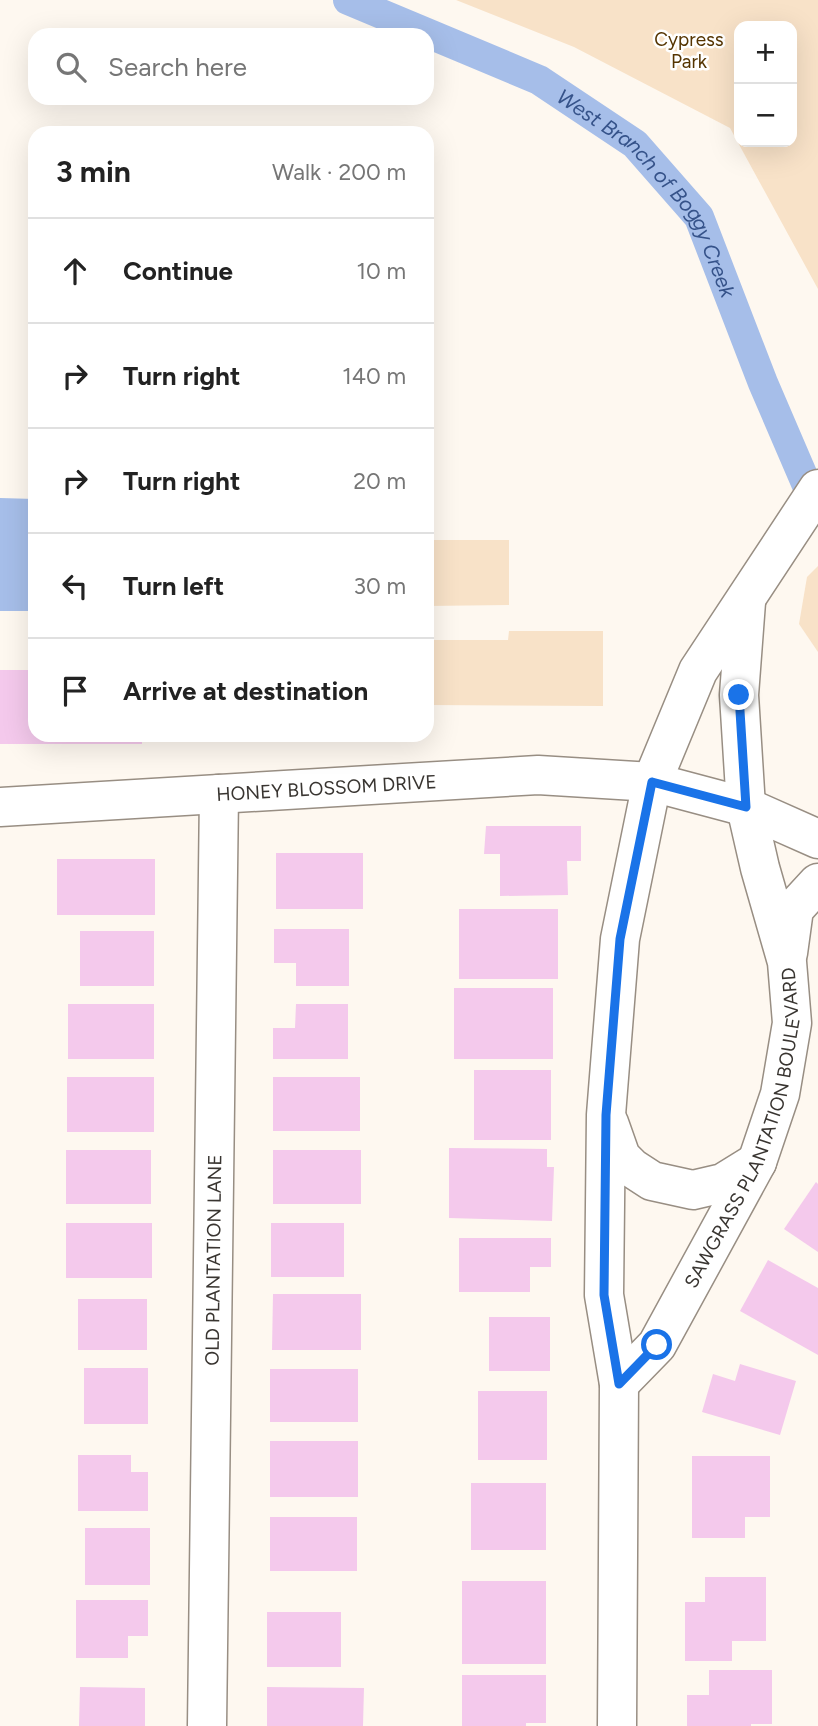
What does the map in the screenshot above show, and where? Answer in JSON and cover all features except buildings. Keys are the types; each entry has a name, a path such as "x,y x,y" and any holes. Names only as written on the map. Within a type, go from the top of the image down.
{"street":[{"name":"SAWGRASS PLANTATION BOULEVARD","path":"617,1726 619,1384 604,1295 606,1115 620,939 652,782 698,671 818,489"},
{"name":"SAWGRASS PLANTATION BOULEVARD","path":"619,1384 657,1345 757,1162 780,1094 792,1023 787,962 760,869 746,807 739,695 746,600"},
{"name":"HONEY BLOSSOM DRIVE","path":"0,807 538,775 652,782 746,807 818,839"},
{"name":"OLD PLANTATION LANE","path":"207,1726 219,794"},
{"path":"787,962 794,909 818,883"},
{"path":"606,1115 621,1157 652,1181 693,1190 723,1183 757,1162"}],"green space":[{"name":"Cypress Park","path":"456,0 818,0 818,289 740,147 797,147 797,21 734,21 734,135 730,128 574,47"},
{"path":"434,540 509,540 509,605 434,606"},
{"path":"818,566 818,652 799,624 807,577"},
{"path":"509,631 603,631 603,706 434,705 434,640 508,640"}],"water":[{"path":"0,498 28,499 28,611 0,611"}],"waterway":[{"name":"West Branch of Boggy Creek","path":"348,0 415,28"},
{"name":"West Branch of Boggy Creek","path":"434,36 539,80 635,144 699,217 763,383 818,511"}],"route":[{"path":"657,1345 619,1384 604,1295 606,1115 620,939 652,782 746,807 739,695"}]}
